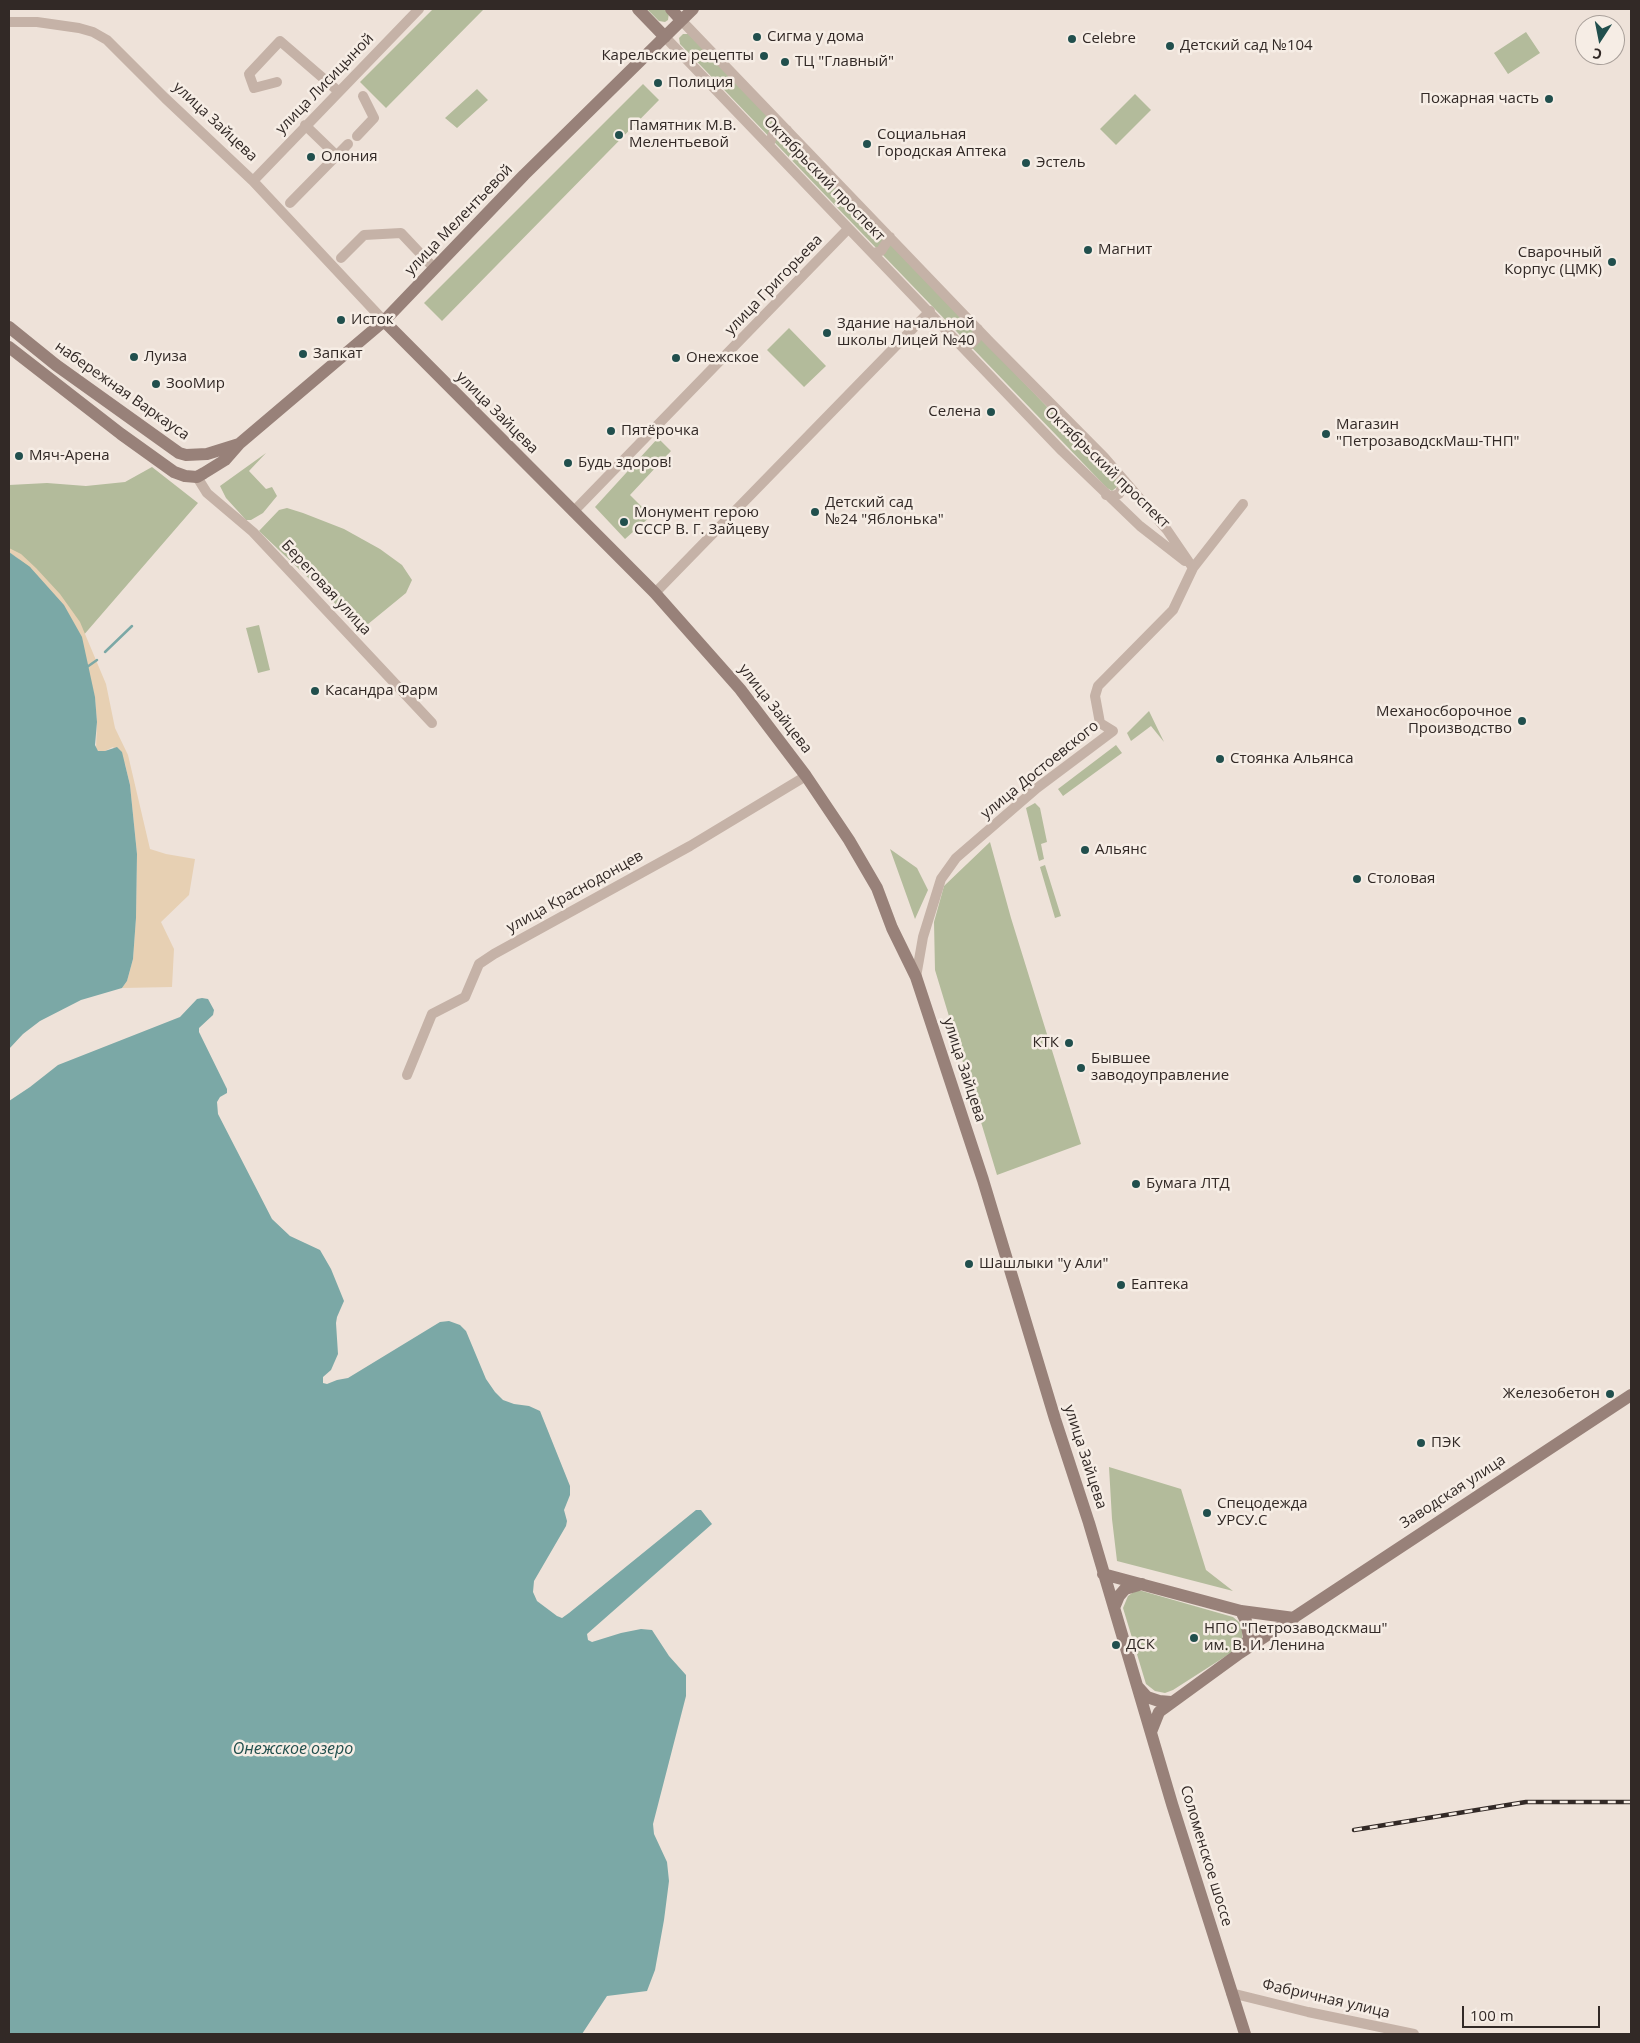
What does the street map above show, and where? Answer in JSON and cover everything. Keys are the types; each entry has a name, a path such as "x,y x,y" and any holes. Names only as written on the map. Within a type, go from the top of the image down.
{"main road":[{"name":"Октябрьский проспект","path":"638,9 665,37"},
{"name":"Октябрьский проспект","path":"671,9 682,20"},
{"name":"улица Мелентьевой","path":"239,444 384,321 524,175 693,9"},
{"name":"улица Зайцева","path":"384,321 655,593 740,689 806,776 850,840 877,888 892,928 916,978 983,1180 1138,1688"},
{"name":"набережная Варкауса","path":"9,327 56,365 179,453 192,455 207,454 239,444"},
{"path":"9,347 121,434 174,472 191,476 215,468 239,444"},
{"path":"191,476 200,465 199,460 192,455"},
{"name":"Заводская улица","path":"1151,1732 1159,1712 1240,1653 1631,1395"},
{"path":"1103,1574 1241,1611 1294,1618"},
{"path":"1114,1608 1119,1596 1125,1589 1142,1584"},
{"path":"1240,1653 1249,1638 1246,1621 1241,1611"},
{"path":"1138,1688 1147,1697 1159,1702 1171,1702"},
{"name":"Соломенское шоссе","path":"1138,1688 1245,2034"}],"street":[{"name":"улица Лисицыной","path":"253,180 419,9"},
{"name":"Октябрьский проспект","path":"682,20 1104,458 1167,530 1193,568"},
{"name":"улица Зайцева","path":"9,22 37,22 79,28 93,32 107,40 165,98 253,180 384,321"},
{"name":"Октябрьский проспект","path":"665,37 1106,495 1140,526 1193,568"},
{"path":"277,82 254,88 250,74 280,41 338,91"},
{"path":"358,136 374,118 363,96"},
{"path":"306,125 336,155"},
{"path":"769,145 773,134 778,130 787,130"},
{"path":"290,203 348,144"},
{"name":"улица Григорьева","path":"573,512 848,229"},
{"path":"341,258 364,235 400,233 434,268"},
{"path":"873,254 881,251 890,236"},
{"path":"655,593 930,312"},
{"path":"962,346 971,344 976,339 978,329"},
{"name":"Береговая улица","path":"191,476 207,494 253,532 432,723"},
{"path":"1106,495 1113,496 1119,494 1125,481"},
{"name":"улица Достоевского","path":"916,978 923,936 941,879 956,858 1037,788 1112,731 1100,723 1095,696 1098,686 1173,610 1193,568 1243,504"},
{"name":"улица Краснодонцев","path":"407,1075 432,1014 466,997 479,964 690,846 806,776"},
{"name":"Фабричная улица","path":"1231,1993 1308,2012 1414,2034"}],"green space":[{"path":"433,9 484,9 386,108 360,82"},
{"path":"647,9 664,9 669,13 668,20 665,22 659,21"},
{"path":"1526,32 1540,53 1508,74 1494,53"},
{"path":"683,34 691,34 1118,481 1117,487 1112,491 1107,488 680,44 679,38"},
{"path":"643,84 659,100 442,321 424,303"},
{"path":"477,89 488,100 457,128 445,118"},
{"path":"1135,94 1151,110 1116,145 1100,129"},
{"path":"789,328 826,366 804,387 767,350"},
{"path":"658,438 671,451 630,495 651,516 625,539 595,507"},
{"path":"266,453 249,471 266,489 272,487 277,496 263,513 251,520 246,520 226,498 220,486"},
{"path":"152,467 198,503 82,637 18,558 9,552 9,485 47,483 86,486 125,482"},
{"path":"287,508 344,529 380,549 402,565 412,580 406,593 362,629 259,531 279,510"},
{"path":"259,625 270,670 258,673 246,628"},
{"path":"1149,711 1164,742 1151,726 1131,741 1127,733"},
{"path":"1116,745 1122,753 1063,796 1058,789"},
{"path":"1035,803 1040,808 1047,842 1041,844 1044,859 1039,861 1026,808"},
{"path":"990,842 1011,918 1081,1144 997,1175 935,970 934,922 944,886"},
{"path":"890,849 917,868 928,890 915,919"},
{"path":"1045,865 1061,916 1055,918 1040,867"},
{"path":"1109,1467 1181,1489 1206,1570 1233,1591 1117,1561"},
{"path":"1135,1591 1142,1591 1233,1617 1242,1628 1242,1639 1237,1649 1173,1690 1165,1693 1155,1691 1146,1684 1123,1608 1128,1596"}],"sand":[{"path":"9,548 21,554 36,568 60,594 80,622 106,684 115,728 128,755 150,849 195,859 189,895 161,922 174,949 172,987 122,988 127,981 133,959 137,854 130,785 125,764 113,747 105,751 98,751 96,749 97,722 95,698 87,667 30,567 9,552"}],"water":[{"path":"9,552 30,567 64,605 82,637 95,697 97,722 95,745 98,751 117,747 122,752 130,785 137,854 133,959 127,981 122,988 81,1000 40,1021 23,1034 9,1049"},
{"name":"Онежское озеро","path":"197,999 208,999 214,1010 213,1015 199,1028 199,1032 227,1089 227,1093 220,1097 217,1102 218,1114 272,1219 290,1236 320,1250 331,1269 344,1301 336,1323 338,1354 331,1370 323,1377 323,1383 327,1384 348,1378 440,1322 449,1321 460,1325 466,1331 486,1379 495,1392 503,1400 529,1406 540,1411 570,1486 570,1495 564,1510 567,1521 566,1526 534,1581 533,1592 537,1601 562,1618 696,1510 701,1510 712,1524 587,1634 588,1640 592,1642 641,1629 652,1630 669,1656 686,1675 686,1696 653,1824 654,1834 667,1862 669,1881 655,1970 647,1991 607,1996 582,2034 9,2034 9,1101 58,1065 180,1017"}],"waterway":[{"path":"105,652 132,626"},
{"path":"87,667 97,660"}],"railway":[{"path":"1354,1830 1526,1802 1631,1802"}],"place":[{"name":"Сигма у дома","path":"757,37"},
{"name":"Celebre","path":"1072,39"},
{"name":"Детский сад №104","path":"1170,46"},
{"name":"Карельские рецепты","path":"764,56"},
{"name":"ТЦ \"Главный\"","path":"785,62"},
{"name":"Полиция","path":"658,83"},
{"name":"Пожарная часть","path":"1549,99"},
{"name":"Памятник М.В. Мелентьевой","path":"619,135"},
{"name":"Социальная Городская Аптека","path":"867,144"},
{"name":"Олония","path":"311,157"},
{"name":"Эстель","path":"1026,163"},
{"name":"Магнит","path":"1088,250"},
{"name":"Сварочный Корпус (ЦМК)","path":"1612,262"},
{"name":"Исток","path":"341,320"},
{"name":"Здание начальной школы Лицей №40","path":"827,333"},
{"name":"Запкат","path":"303,354"},
{"name":"Луиза","path":"134,357"},
{"name":"Онежское","path":"676,358"},
{"name":"ЗооМир","path":"156,384"},
{"name":"Селена","path":"991,412"},
{"name":"Пятёрочка","path":"611,431"},
{"name":"Магазин \"ПетрозаводскМаш-ТНП\"","path":"1326,434"},
{"name":"Мяч-Арена","path":"19,456"},
{"name":"Будь здоров!","path":"568,463"},
{"name":"Детский сад №24 \"Яблонька\"","path":"815,512"},
{"name":"Монумент герою СССР В. Г. Зайцеву","path":"624,522"},
{"name":"Касандра Фарм","path":"315,691"},
{"name":"Механосборочное Производство","path":"1522,721"},
{"name":"Стоянка Альянса","path":"1220,759"},
{"name":"Альянс","path":"1085,850"},
{"name":"Столовая","path":"1357,879"},
{"name":"КТК","path":"1069,1043"},
{"name":"Бывшее заводоуправление","path":"1081,1068"},
{"name":"Бумага ЛТД","path":"1136,1184"},
{"name":"Шашлыки \"у Али\"","path":"969,1264"},
{"name":"Еаптека","path":"1121,1285"},
{"name":"Железобетон","path":"1610,1394"},
{"name":"ПЭК","path":"1421,1443"},
{"name":"Спецодежда УРСУ.С","path":"1207,1513"},
{"name":"НПО \"Петрозаводскмаш\" им. В. И. Ленина","path":"1194,1638"},
{"name":"ДСК","path":"1116,1645"}]}
